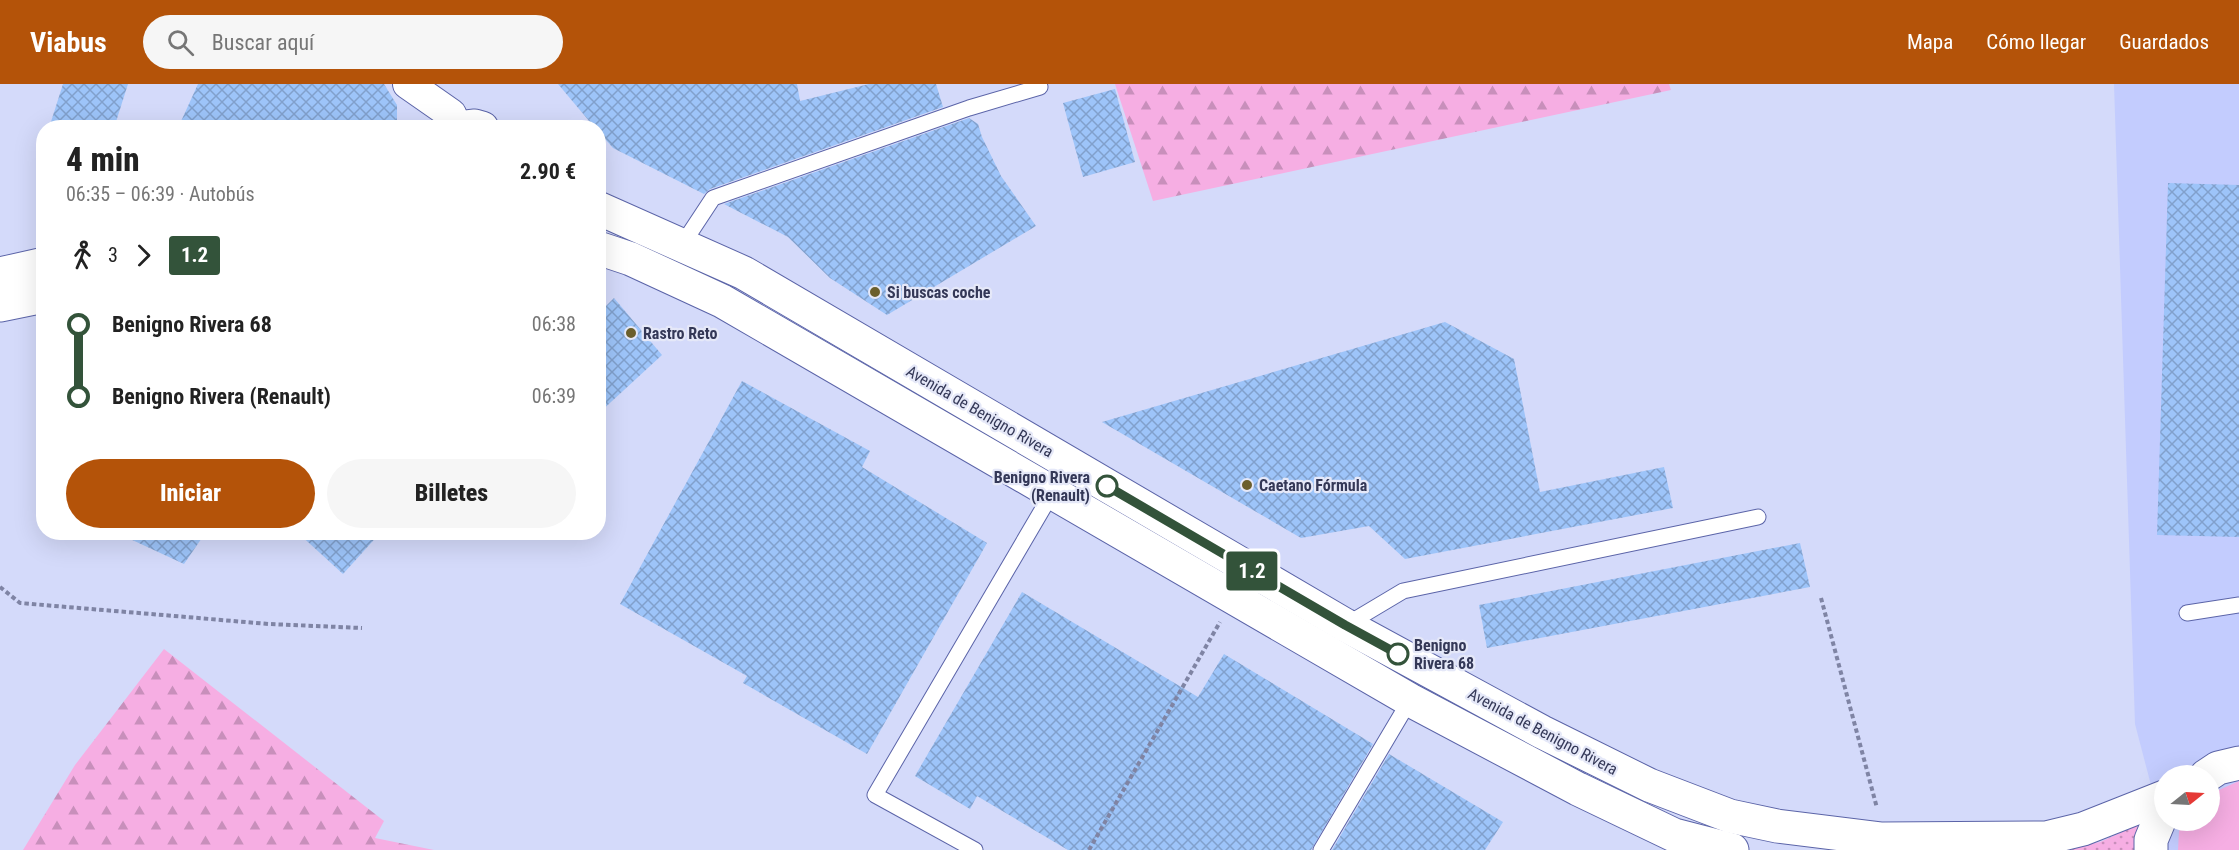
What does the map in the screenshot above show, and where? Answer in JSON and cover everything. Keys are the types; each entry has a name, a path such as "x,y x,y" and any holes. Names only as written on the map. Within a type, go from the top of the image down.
{"main road":[{"name":"Avenida de Benigno Rivera","path":"606,212 744,273 1345,625 1542,732 1648,785 1730,816 1777,826 1882,839 2046,838 2083,829 2154,801"},
{"name":"Avenida de Benigno Rivera","path":"606,251 630,259 722,302 1410,700 1578,789 1674,834 1732,850"},
{"path":"0,274 36,266"},
{"path":"0,305 36,298"},
{"path":"2220,768 2239,763"},
{"path":"2151,850 2151,840 2155,831"}],"street":[{"path":"408,84 451,114 454,120"}],"lane":[{"path":"682,245 713,198 969,108 1040,87"},
{"path":"975,850 875,795 1052,493"},
{"path":"1345,625 1403,591 1758,517"},
{"path":"2187,613 2239,605"},
{"path":"1321,850 1410,700"}],"path":[{"path":"0,587 20,603 269,624 362,628"},
{"path":"1089,850 1234,598"},
{"path":"1821,598 1879,816 1882,839"}],"shaded area":[{"path":"2114,84 2239,84 2239,850 2168,850 2163,831 2220,831 2220,765 2154,765 2154,797 2135,724"}],"green space":[{"path":"1115,84 1669,84 1671,90 1153,201"},
{"path":"164,649 384,821 375,838 434,850 23,850 75,765"},
{"path":"2239,781 2239,850 2178,850 2179,831 2220,831 2220,790"},
{"path":"2144,822 2138,850 2059,850 2100,842"}],"building":[{"path":"63,84 128,84 117,120 52,120"},
{"path":"198,84 384,84 397,105 397,120 182,120"},
{"path":"558,84 797,84 800,101 869,84 936,84 943,107 710,189 704,194 613,148 606,140 606,120 588,120"},
{"path":"1115,89 1135,162 1083,177 1063,103"},
{"path":"969,118 978,124 1001,176 1036,226 887,315 830,278 788,237 724,204"},
{"path":"2168,183 2239,185 2239,537 2157,535"},
{"path":"614,298 662,355 606,407 606,306"},
{"path":"1445,322 1514,359 1540,492 1664,467 1673,508 1405,559 1369,526 1301,538 1102,422"},
{"path":"742,381 870,451 862,467 987,543 867,754 743,683 747,676 620,604"},
{"path":"132,540 200,540 184,564"},
{"path":"306,540 374,540 343,574"},
{"path":"1800,543 1810,587 1487,648 1479,605"},
{"path":"1022,592 1198,697 1224,654 1373,744 1311,850 1068,850 977,796 970,809 915,776"},
{"path":"1389,754 1503,822 1485,850 1332,850"}],"bus line":[{"name":"1.2","path":"1107,486 1398,654"}],"place":[{"name":"Si buscas coche","path":"875,292"},
{"name":"Rastro Reto","path":"631,333"},
{"name":"Caetano Fórmula","path":"1247,485"},
{"name":"Benigno Rivera (Renault)","path":"1107,486"},
{"name":"Benigno Rivera 68","path":"1398,654"}]}
